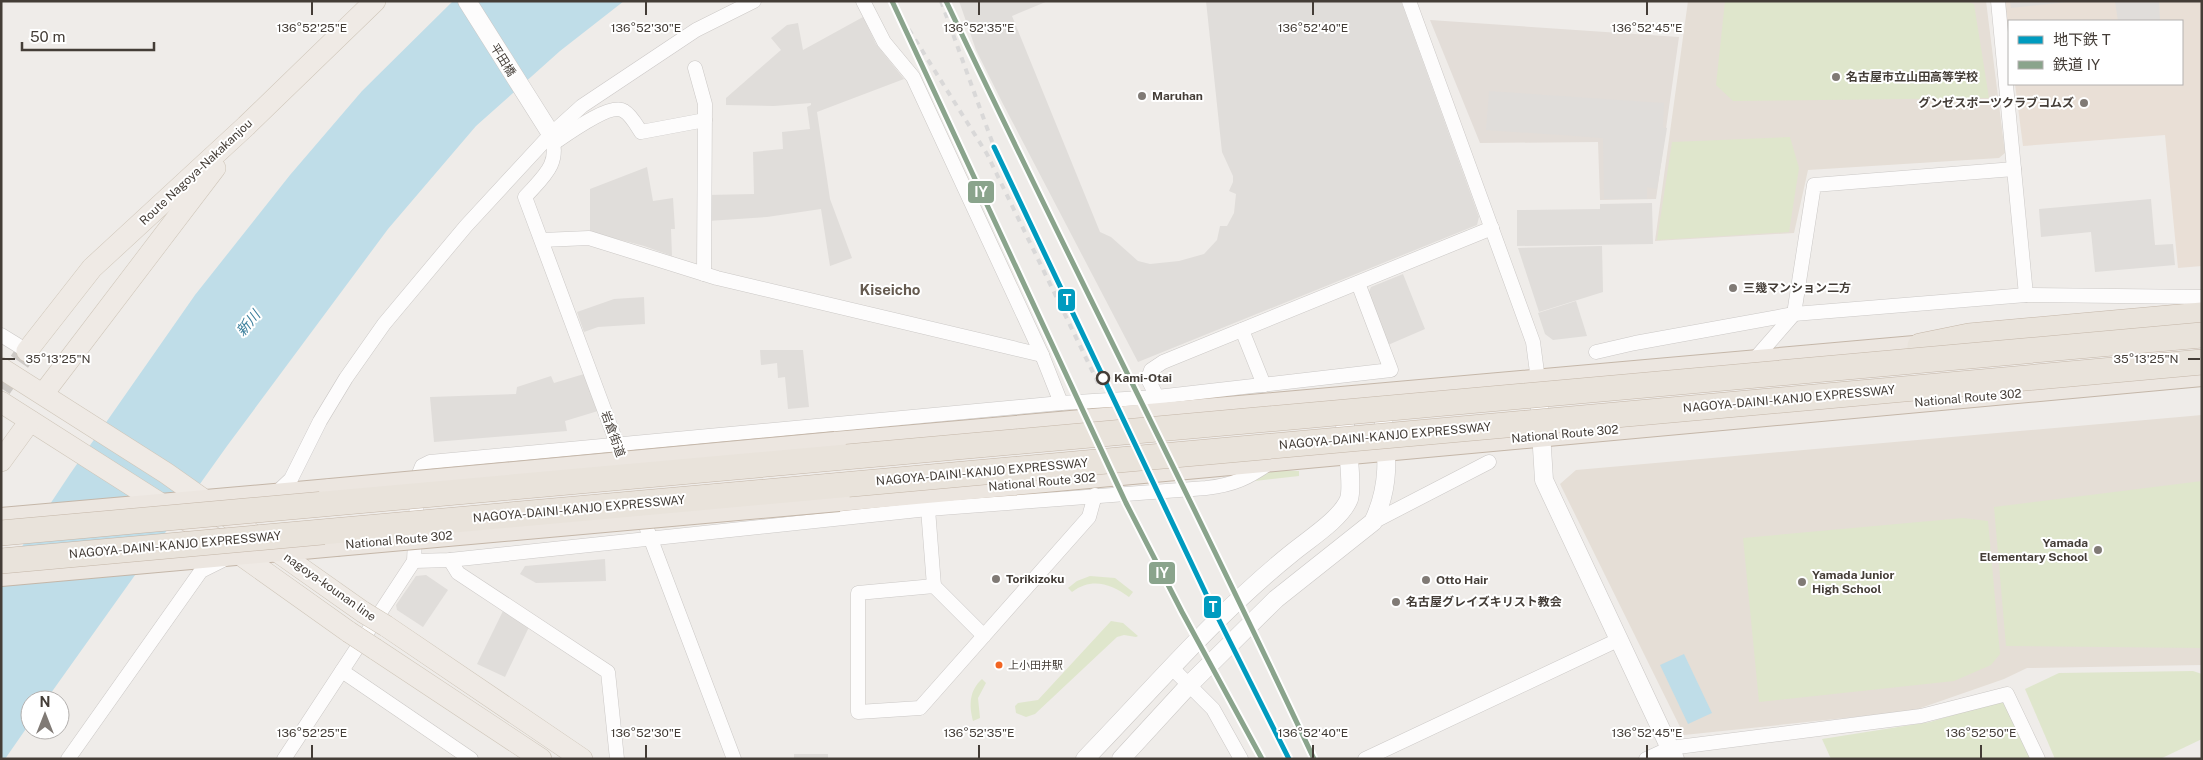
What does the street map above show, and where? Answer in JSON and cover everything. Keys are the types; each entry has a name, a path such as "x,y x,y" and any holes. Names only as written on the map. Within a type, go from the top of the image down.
{"highway":[{"path":"1920,346 1969,336 2202,315"},
{"path":"1,519 149,501 206,502 1342,397 2202,321"},
{"path":"1,533 2202,335"},
{"name":"NAGOYA-DAINI-KANJO EXPRESSWAY","path":"1,561 2202,362"},
{"name":"National Route 302","path":"1,574 179,560 238,553 1272,462 2202,375"}],"main road":[{"name":"Route Nagoya-Nakakanjou","path":"28,351 92,268 246,126 375,1"},
{"path":"50,399 246,126"},
{"name":"nagoya-kounan line","path":"1,368 166,473 363,612 582,759"},
{"name":"nagoya-kounan line","path":"1,402 149,501 238,553 349,632 541,759"},
{"path":"1,461 35,424"}],"street":[{"name":"平田橋","path":"467,1 553,138"},
{"path":"273,496 291,479 320,420 346,378 384,324 466,226 582,106 696,30 754,1"},
{"path":"863,1 884,42 913,77 1042,355 1061,403"},
{"path":"1409,1 1533,342 1538,380 1544,480 1673,753"},
{"path":"1998,1 2026,295"},
{"path":"695,68 705,104 704,274"},
{"path":"553,138 593,117 618,109 624,110 642,132 705,120"},
{"name":"岩倉街道","path":"553,138 556,147 551,168 525,197 618,445 650,538 734,759"},
{"path":"1753,361 1794,314 1814,185 2014,169"},
{"path":"1156,396 1148,379 1152,370 1163,362 1492,228"},
{"path":"542,240 589,238 704,274 1042,355"},
{"path":"284,759 414,561 418,476 422,466 430,462 1061,403 1179,394 1391,370 1358,283"},
{"path":"1596,352 1794,314 2026,295 2202,297"},
{"path":"1242,330 1264,384"},
{"path":"1,335 28,351"},
{"path":"1179,394 1197,411"},
{"path":"1373,522 1382,504 1385,485 1386,451 1380,394"},
{"path":"1085,759 1254,583 1339,514 1349,498 1350,476 1342,397"},
{"path":"414,561 450,560 928,509 1228,486 1250,477 1272,462"},
{"path":"1121,759 1190,685 1276,599 1373,522 1489,462"},
{"path":"934,586 858,593 858,712 920,708 1090,517 1094,495"},
{"path":"928,509 934,586 984,636"},
{"path":"68,759 201,571 238,553"},
{"path":"450,560 458,572 608,672 617,759"},
{"path":"1365,759 1620,639"},
{"path":"1172,668 1214,709 1241,759"},
{"path":"342,671 471,759"},
{"path":"1646,759 1673,753 1921,716 2007,694 2038,759"}],"shaded area":[{"path":"959,1 1048,1 1012,16 1100,232 1111,237 1138,261 1150,264 1179,261 1204,254 1217,240 1220,226 1227,226 1234,213 1236,194 1229,191 1233,182 1233,176 1222,152 1206,1 1401,1 1479,217 1477,225 1138,362 976,50"},
{"name":"名古屋市立山田高等学校","path":"1688,1 1986,1 2005,153 1999,158 1808,170 1794,233 1655,241"},
{"path":"2004,1 2202,1 2202,266 2178,268 2165,135 2023,146 2015,85 2183,85 2183,20 2008,20 2008,32"},
{"path":"2010,1 2077,1 2011,8"},
{"path":"2115,1 2159,1 2160,20 2118,20"},
{"path":"863,17 876,44 904,79 817,112 830,199 852,258 830,266 821,209 767,217 708,221 707,195 754,194 753,152 783,149 782,132 810,129 807,107 811,103 774,106 726,105 726,98 781,50 771,38 787,25 798,23 803,50"},
{"path":"1430,20 1679,37 1656,199 1600,200 1598,142 1480,143"},
{"path":"1489,91 1664,103 1663,127 1667,128 1657,189 1647,187 1647,199 1604,199 1603,138 1486,130"},
{"path":"647,167 653,201 673,198 675,229 671,229 672,256 644,246 590,232 590,189"},
{"path":"2151,199 2155,245 2173,244 2175,265 2095,272 2091,232 2041,237 2039,209"},
{"path":"1652,203 1653,244 1517,246 1517,210 1600,209 1600,204"},
{"path":"1602,246 1603,292 1539,312 1518,248"},
{"path":"1403,274 1425,329 1388,345 1368,294 1371,287"},
{"path":"644,297 645,324 598,327 584,332 577,312 614,299"},
{"path":"1576,301 1587,336 1553,340 1545,334 1538,313"},
{"path":"760,350 803,350 809,407 788,409 785,377 778,378 777,363 761,365"},
{"path":"584,374 598,411 565,421 567,431 434,442 430,397 516,394 517,387 551,376 554,383"},
{"name":"Yamada Junior High School","path":"2202,415 2202,665 2027,668 2004,679 1912,711 1684,735 1560,484 1576,470"},
{"path":"605,559 606,581 536,583 520,574 525,566"},
{"path":"426,575 448,590 423,627 397,610 396,605 416,576"},
{"path":"503,611 529,627 505,677 477,664"},
{"path":"794,754 828,754 828,759 794,759"}],"green space":[{"path":"1725,1 1966,1 1974,4 1989,98 1733,101 1716,85"},
{"path":"1790,137 1799,168 1789,232 1657,240 1672,142"},
{"path":"1272,470 1299,471 1299,476 1255,481"},
{"name":"Yamada Elementary School","path":"2202,481 2202,648 2006,646 1994,507"},
{"path":"1963,518 1988,521 2000,654 1991,665 1954,681 1759,702 1743,538"},
{"path":"1090,576 1115,578 1133,592 1129,597 1101,584 1079,587 1072,592 1068,588 1077,581"},
{"path":"1111,621 1123,623 1138,636 1124,635 1117,637 1035,714 1026,717 1016,713 1015,706 1018,703 1038,700"},
{"path":"2193,671 2202,674 2202,739 2160,759 2055,759 2025,689 2059,673"},
{"path":"982,679 986,683 978,698 980,718 973,721 971,709 972,693"},
{"path":"1999,701 2009,706 2033,759 1831,759 1822,739 1930,722"}],"water":[{"name":"新川","path":"453,1 624,1 560,51 476,126 388,229 227,446 53,690 20,690 20,737 5,759 1,759 1,578 70,474 195,295 290,175 362,91"},
{"path":"1684,654 1712,713 1688,724 1660,665"}],"tunnel":[{"path":"1,388 27,351"}],"railway":[{"path":"941,1 994,147"},
{"path":"896,9 987,154 1101,389"}],"metro line":[{"name":"T","path":"994,147 1207,596 1289,759"}],"rail line":[{"name":"IY","path":"892,1 1126,503 1182,612 1262,759"},
{"name":"IY","path":"946,1 1314,759"}],"place":[{"name":"名古屋市立山田高等学校","path":"1836,77"},
{"name":"Maruhan","path":"1142,96"},
{"name":"グンゼスポーツクラブコムズ","path":"2084,103"},
{"name":"三幾マンション二方","path":"1733,288"},
{"name":"Kami-Otai","path":"1103,378"},
{"name":"Yamada Elementary School","path":"2098,550"},
{"name":"Torikizoku","path":"996,579"},
{"name":"Otto Hair","path":"1426,580"},
{"name":"Yamada Junior High School","path":"1802,582"},
{"name":"名古屋グレイズキリスト教会","path":"1396,602"},
{"name":"上小田井駅","path":"999,665"}],"district":[{"name":"Kiseicho","path":"890,289"}]}
